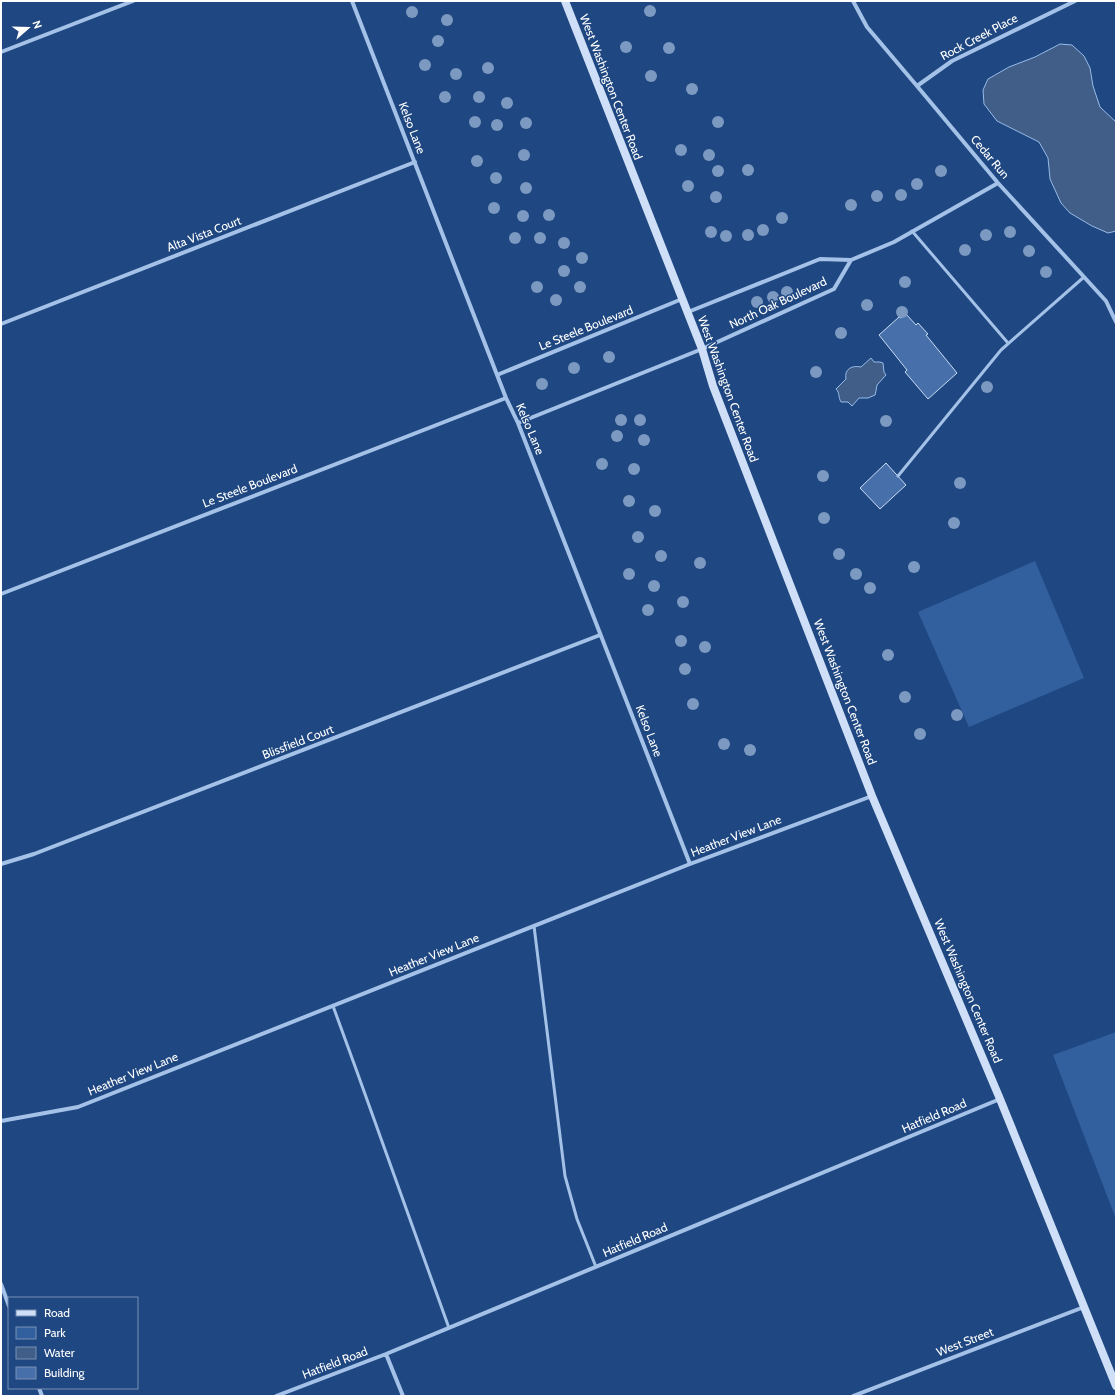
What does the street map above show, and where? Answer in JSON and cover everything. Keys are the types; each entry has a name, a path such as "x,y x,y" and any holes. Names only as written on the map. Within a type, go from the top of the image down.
{"main road":[{"name":"West Washington Center Road","path":"565,1 702,349 712,386 872,796 1000,1099 1116,1386"}],"street":[{"path":"1,52 133,1"},
{"name":"Kelso Lane","path":"352,1 506,398 518,423 690,864"},
{"name":"Cedar Run","path":"853,1 867,27 998,183 1106,301 1116,322"},
{"name":"Rock Creek Place","path":"917,86 952,61 1075,1"},
{"name":"Alta Vista Court","path":"1,324 415,162"},
{"name":"North Oak Boulevard","path":"687,312 820,259 851,260 894,242 998,183"},
{"name":"North Oak Boulevard","path":"702,349 834,290 851,260"},
{"name":"Le Steele Boulevard","path":"497,375 682,299"},
{"path":"518,423 702,349"},
{"name":"Le Steele Boulevard","path":"1,594 506,398"},
{"name":"Blissfield Court","path":"1,864 34,854 600,635"},
{"name":"Heather View Lane","path":"1,1121 78,1107 690,864 872,796"},
{"name":"Hatfield Road","path":"276,1396 386,1354 1000,1099"},
{"path":"1,1284 8,1303"},
{"name":"West Street","path":"853,1396 1084,1307"},
{"path":"386,1354 403,1396"}],"lane":[{"path":"912,231 1008,344"},
{"path":"898,476 1001,350 1084,277"},
{"path":"534,926 565,1176 577,1219 596,1267"},
{"path":"333,1006 449,1328"}],"green space":[{"path":"1035,561 1084,678 969,727 918,612"},
{"path":"1116,1032 1116,1219 1053,1055"}],"water":[{"path":"1060,44 1072,45 1084,56 1090,68 1093,86 1100,107 1116,122 1116,231 1108,233 1092,226 1070,213 1061,203 1050,179 1048,158 1039,142 997,121 984,104 983,90 988,79 1009,67 1035,57"},
{"path":"871,358 874,362 883,363 884,372 886,375 877,385 875,395 868,398 859,398 852,406 848,402 841,402 836,389 846,379 847,370 852,367 861,367"}],"building":[{"path":"906,314 916,325 918,323 928,334 926,335 957,373 928,399 905,372 907,370 879,335 899,317 901,318"},
{"path":"886,463 906,485 880,509 860,488"}]}
